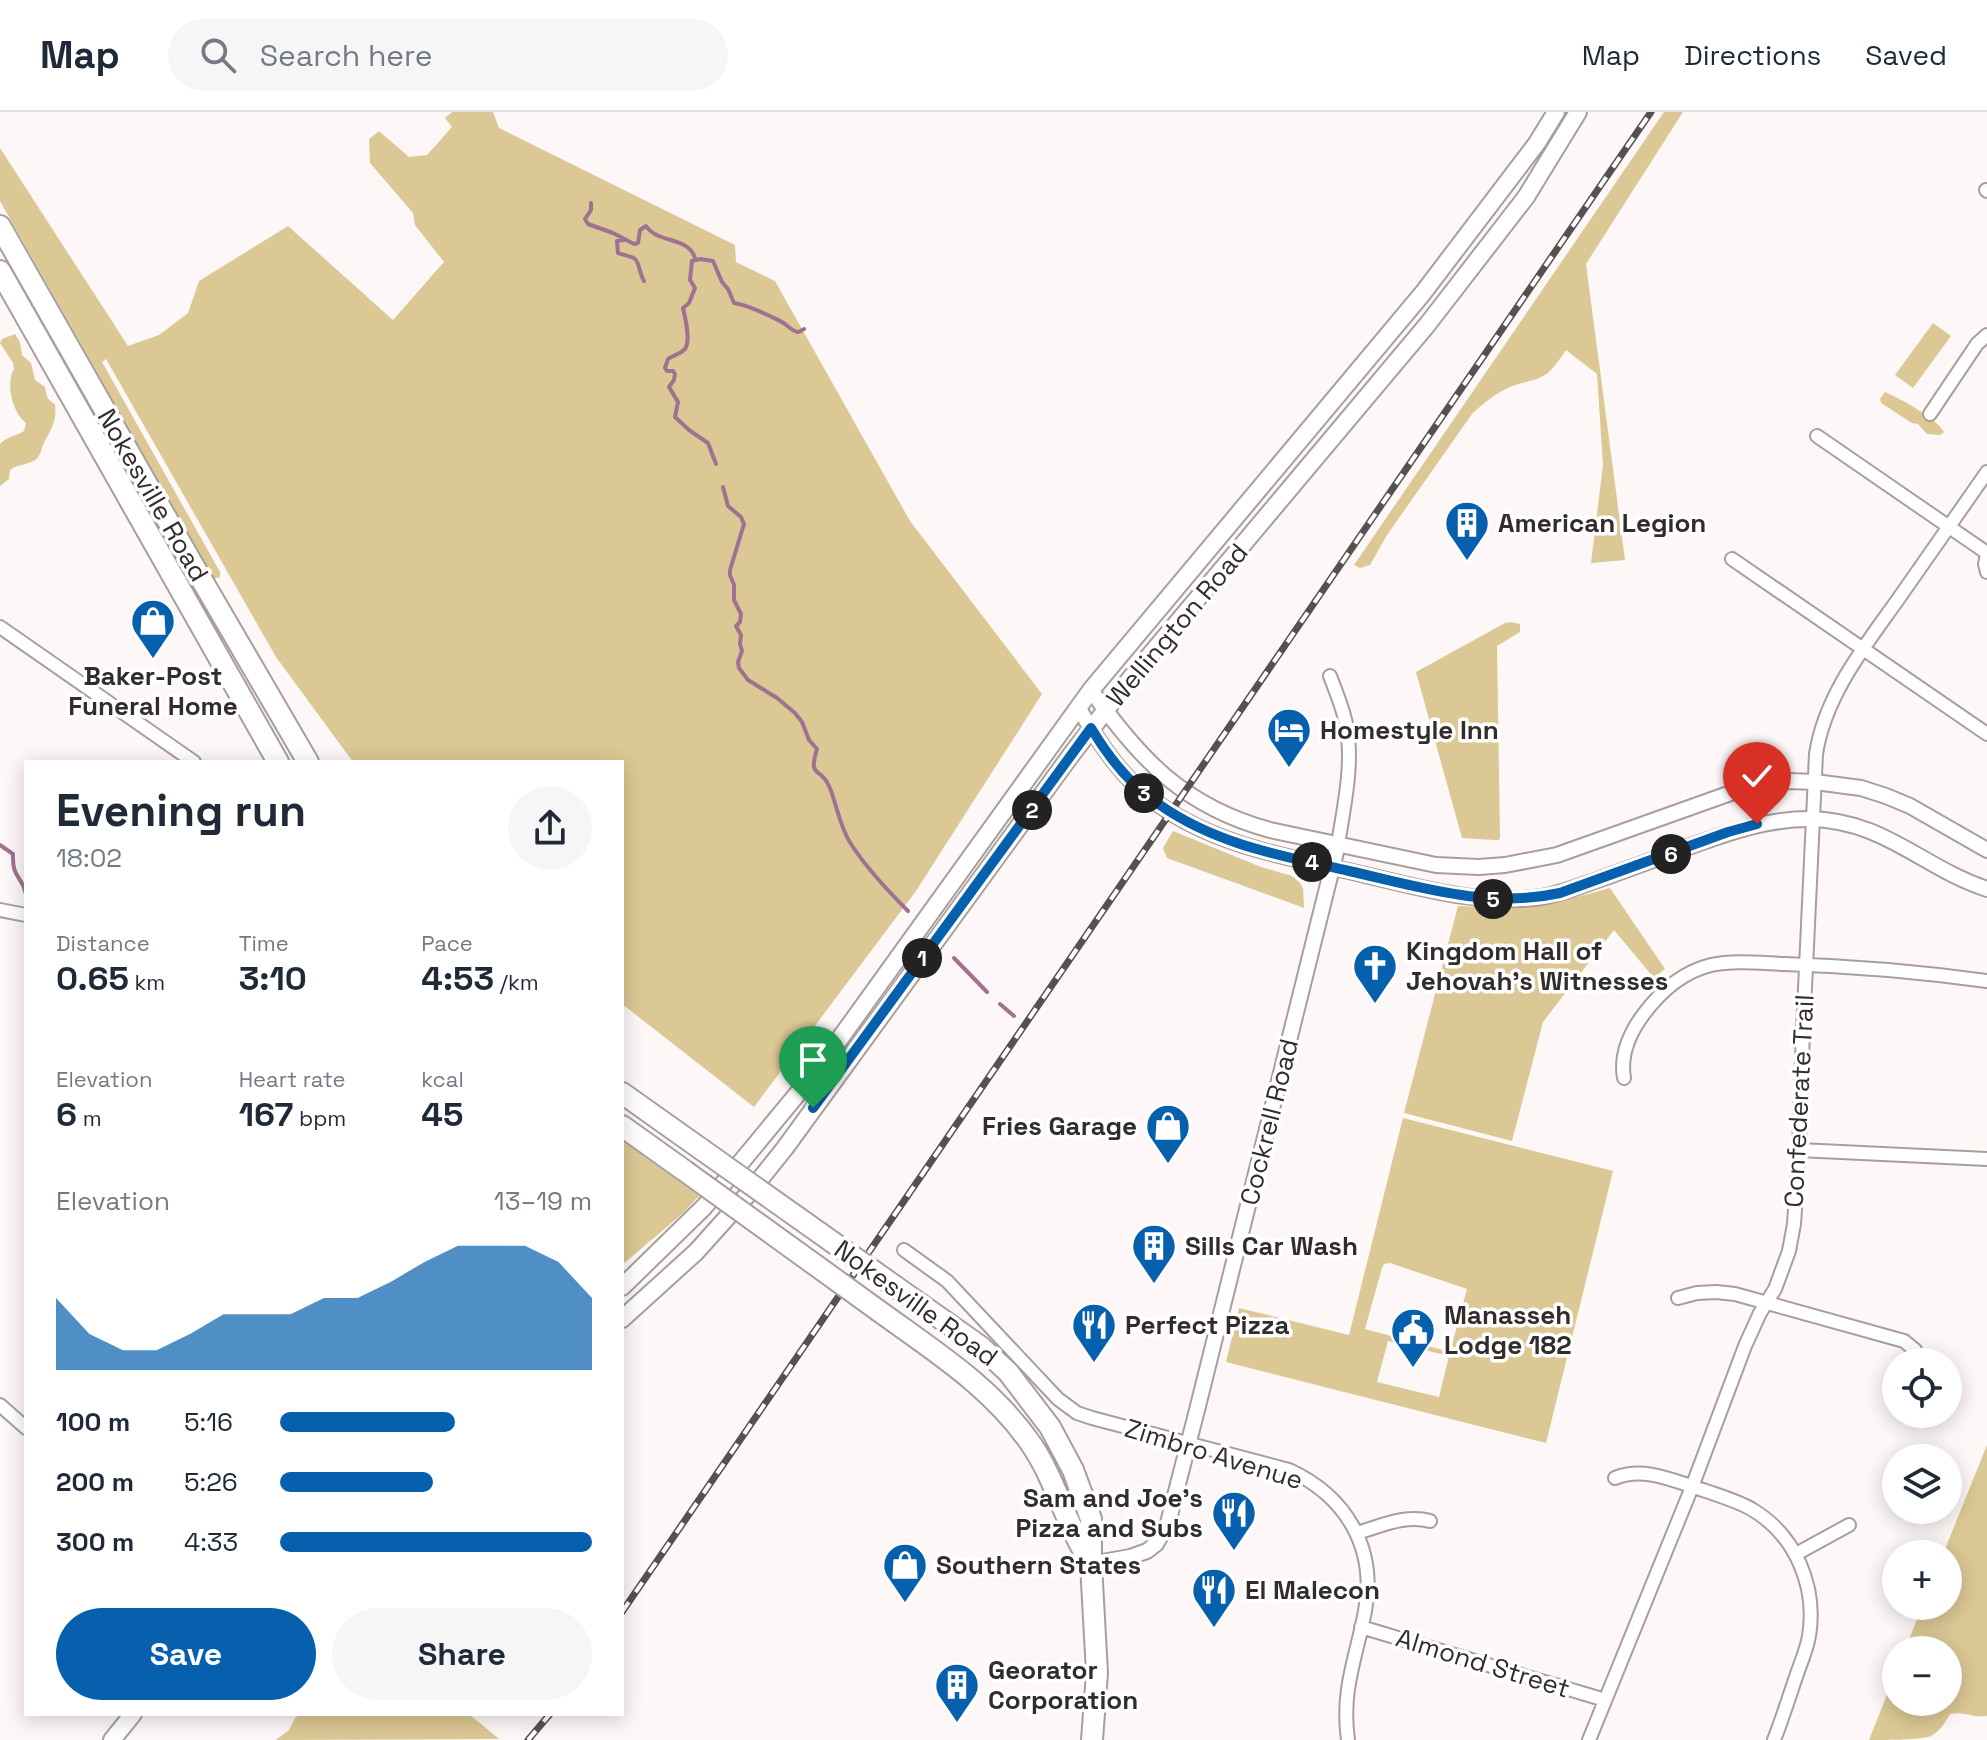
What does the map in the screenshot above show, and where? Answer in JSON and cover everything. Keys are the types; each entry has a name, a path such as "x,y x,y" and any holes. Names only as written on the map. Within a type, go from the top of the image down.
{"highway":[{"name":"Nokesville Road","path":"0,226 307,760"},
{"name":"Nokesville Road","path":"0,271 277,760"},
{"name":"Nokesville Road","path":"624,1094 981,1347 1008,1372 1050,1427 1073,1470 1091,1519 1091,1564"},
{"name":"Nokesville Road","path":"624,1127 962,1371 990,1395 1009,1414 1045,1466 1091,1564"},
{"path":"1091,1564 1097,1647 1092,1740"}],"main road":[{"name":"Wellington Road","path":"624,1285 704,1207 818,1069 1091,690 1423,293 1537,143 1556,112"},
{"name":"Wellington Road","path":"624,1317 696,1252 785,1148 1091,728 1427,325 1526,197 1578,112"},
{"path":"112,1740 131,1716"}],"street":[{"path":"1930,414 1977,344 1987,335"},
{"path":"1817,436 1987,554 1987,572"},
{"name":"Confederate Trail","path":"1589,1740 1692,1487 1745,1346 1784,1269 1792,1237 1799,1150 1815,782 1824,718 1864,649 1987,472"},
{"path":"1732,559 1987,734"},
{"path":"0,627 191,760"},
{"name":"Cockrell Road","path":"1091,1564 1140,1554 1156,1544 1168,1523 1338,844 1348,778 1348,741 1342,707 1330,676"},
{"path":"1091,690 1105,711 1152,764 1204,805 1244,823 1436,865 1505,865 1557,855 1742,789 1789,781 1861,788 1886,796 1910,806 1987,850"},
{"path":"1078,707 1103,748 1125,775 1148,796 1207,833 1269,853 1468,897 1513,899 1542,897 1571,890 1728,832 1786,819 1837,822 1877,832 1947,872 1987,889"},
{"path":"0,910 24,915"},
{"path":"1624,1078 1623,1058 1640,1018 1675,982 1709,965 1726,962 1806,965 1923,972 1987,981"},
{"path":"1799,1150 1987,1159"},
{"name":"Zimbro Avenue","path":"904,1250 947,1281 1067,1407 1092,1418 1289,1470 1320,1488 1337,1503 1357,1533 1365,1560 1367,1586 1365,1610 1345,1704 1348,1740"},
{"path":"1678,1298 1697,1293 1735,1294 1904,1341 1913,1348"},
{"path":"0,1405 24,1426"},
{"path":"1615,1478 1625,1474 1651,1474 1734,1500 1773,1525 1796,1554 1807,1581 1810,1600 1809,1639 1774,1740"},
{"path":"1357,1533 1410,1519 1430,1521"},
{"path":"1796,1554 1849,1525"},
{"name":"Almond Street","path":"1361,1627 1605,1700"}],"shaded area":[{"path":"452,112 493,112 499,128 735,245 736,262 775,281 910,521 1042,694 916,891 754,1107 624,1006 624,760 352,760 276,657 106,359 102,362 220,572 220,577 214,579 0,201 0,148 128,346 159,335 188,313 199,281 288,226 393,320 444,262 415,225 413,213 370,163 369,139 379,131 409,157 427,155 452,127 445,118"},
{"path":"1664,112 1683,112 1586,264 1625,560 1591,563 1603,465 1597,374 1566,350 1545,375 1503,390 1472,414 1387,535 1370,565 1360,568 1354,565"},
{"path":"1933,323 1951,336 1913,388 1895,375"},
{"path":"15,334 22,355 31,363 35,380 45,387 47,397 55,404 55,416 39,457 10,470 9,479 0,486 0,444 24,431 26,423 17,413 12,398 10,382 13,363 0,343 2,339"},
{"path":"1885,392 1926,415 1944,432 1940,435 1927,434 1918,424 1881,403"},
{"path":"1510,622 1520,624 1520,632 1497,646 1500,837 1499,840 1462,838 1416,672"},
{"path":"1173,831 1261,867 1292,876 1303,888 1304,908 1167,858 1163,848"},
{"path":"1610,888 1665,969 1654,978 1614,930 1543,1022 1512,1141 1404,1113 1458,906 1535,904"},
{"path":"1403,1118 1613,1171 1546,1443 1226,1362 1239,1308 1349,1335","holes":["1390,1263 1467,1289 1450,1352 1365,1329 1382,1268","1388,1341 1449,1356 1439,1397 1377,1382"]},
{"path":"624,1141 699,1196 624,1263"},
{"path":"1987,1445 1987,1716 1962,1713 1962,1636 1910,1636 1917,1620 1962,1620 1962,1540 1949,1540 1955,1524 1962,1524 1962,1507"},
{"path":"1882,1707 1882,1716 1949,1716 1932,1736 1869,1740"},
{"path":"471,1716 499,1739 276,1740 289,1730 295,1718"}],"waterway":[{"path":"591,203 591,210 585,219 588,224 634,244 638,243 640,230 646,226 658,236 686,246 695,258"},
{"path":"624,240 617,241 618,253 635,259 644,281"},
{"path":"716,464 708,443 675,417 678,402 669,387 675,374 665,368 668,359 687,345 683,308 689,303 695,288 690,280 692,261 713,261 734,303 765,313 796,332 804,329"},
{"path":"723,487 728,506 741,517 744,524 730,570 734,600 741,614 736,626 741,635 739,668 748,680 777,698 802,722 809,740 817,749 814,769 829,786 847,837 871,871 908,911"},
{"path":"0,845 13,854 14,868 24,888"},
{"path":"954,958 987,992"},
{"path":"1000,1004 1014,1016"}],"railway":[{"path":"624,1609 1651,112"},
{"path":"528,1740 548,1716"}],"place":[{"name":"American Legion","path":"1467,562"},
{"name":"Baker-Post Funeral Home","path":"153,660"},
{"name":"Homestyle Inn","path":"1289,769"},
{"name":"Kingdom Hall of Jehovah's Witnesses","path":"1375,1005"},
{"name":"Fries Garage","path":"1168,1165"},
{"name":"Sills Car Wash","path":"1154,1285"},
{"name":"Perfect Pizza","path":"1094,1364"},
{"name":"Manasseh Lodge 182","path":"1413,1369"},
{"name":"Sam and Joe's Pizza and Subs","path":"1234,1552"},
{"name":"Southern States","path":"905,1604"},
{"name":"El Malecon","path":"1214,1629"},
{"name":"Georator Corporation","path":"957,1724"}],"route":[{"path":"813,1108 1091,728 1103,748 1137,787 1159,805 1207,833 1269,853 1465,897 1513,899 1560,893 1757,824"}]}
